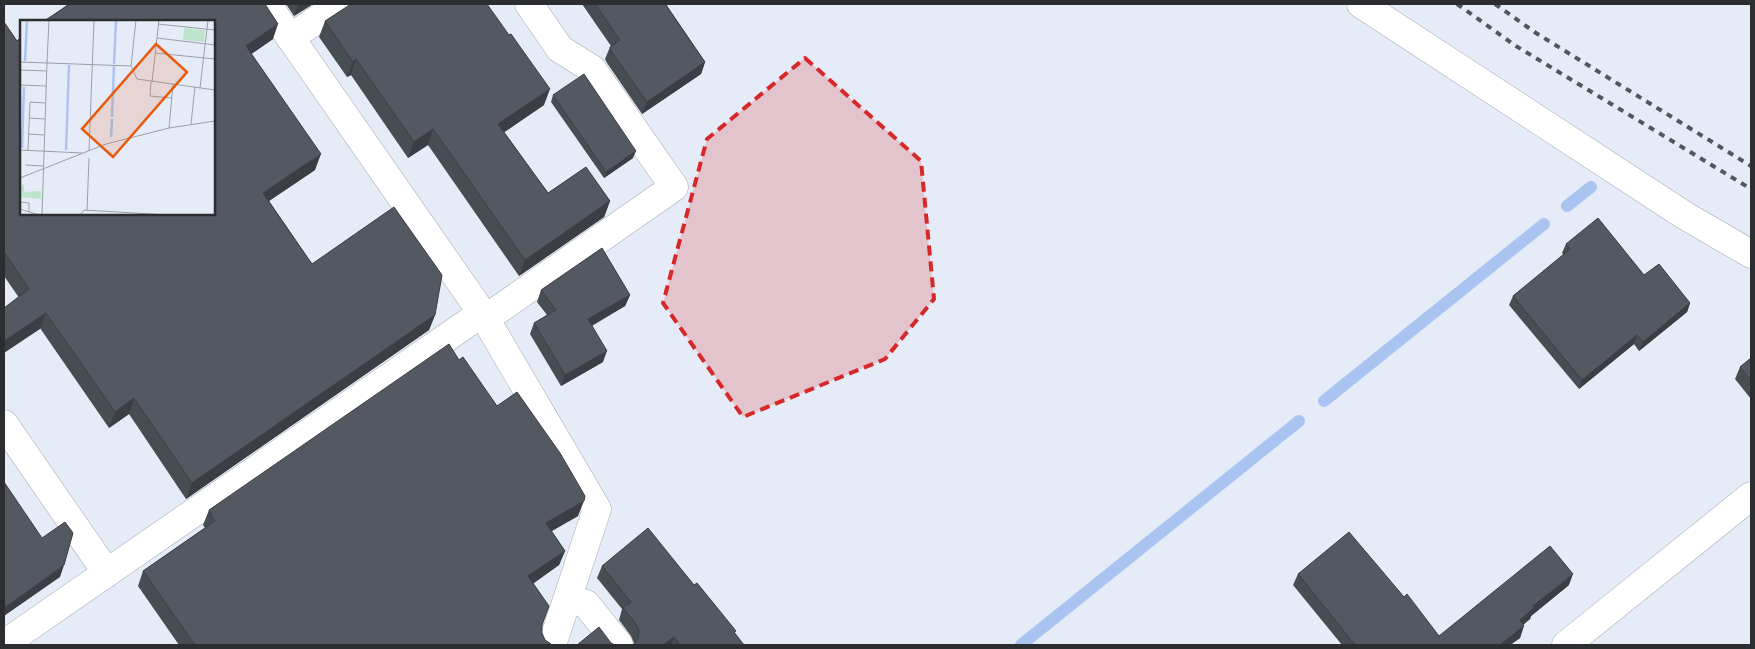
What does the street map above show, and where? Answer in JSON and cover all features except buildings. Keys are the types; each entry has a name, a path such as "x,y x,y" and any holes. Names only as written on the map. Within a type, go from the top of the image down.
{"street":[{"path":"267,4 483,316 598,509 552,645"},
{"path":"290,38 340,4"},
{"path":"4,644 674,187 592,69 560,49 529,4"},
{"path":"1361,4 1684,215 1751,254"},
{"path":"4,424 107,573"},
{"path":"1566,645 1751,496"},
{"path":"568,598 586,604 619,645"}],"highlighted area":[{"path":"805,58 921,161 934,299 885,359 743,417 663,303 707,139"}],"waterway":[{"path":"1567,206 1591,187"},
{"path":"1324,401 1544,224"},
{"path":"1021,645 1299,421"}],"railway":[{"path":"1457,4 1516,46 1751,189"},
{"path":"1495,4 1536,33 1751,166"}]}
